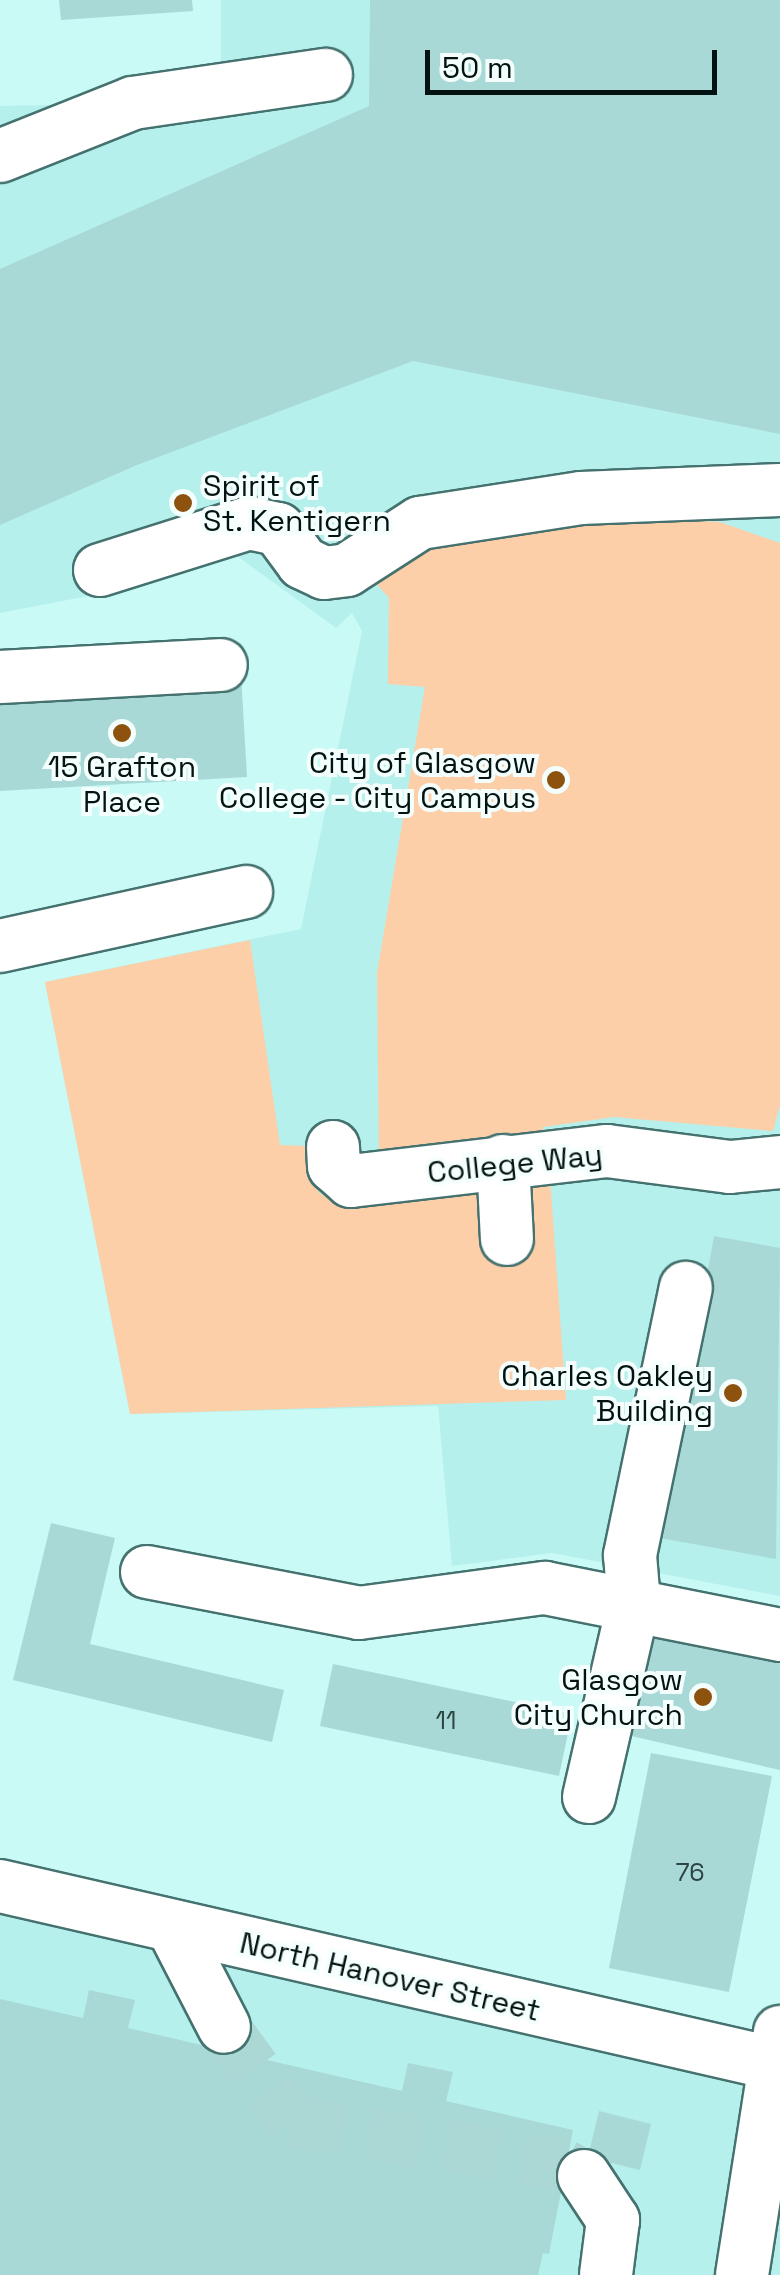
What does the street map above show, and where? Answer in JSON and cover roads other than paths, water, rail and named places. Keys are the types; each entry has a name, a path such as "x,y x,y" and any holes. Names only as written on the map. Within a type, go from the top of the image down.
{"street":[{"path":"0,156 132,102 326,75"},
{"path":"100,570 249,522 278,529 303,563 324,573 347,570 420,523 581,498 780,490"},
{"path":"0,677 221,664"},
{"path":"0,946 246,892"},
{"name":"College Way","path":"333,1147 334,1166 351,1181 607,1151 730,1167 780,1162"},
{"path":"503,1161 507,1239"},
{"path":"589,1797 634,1602 630,1555 686,1288"},
{"path":"147,1572 359,1613 545,1588 634,1602 780,1635"},
{"name":"North Hanover Street","path":"0,1886 174,1928 778,2053"},
{"path":"174,1928 224,2027"},
{"path":"740,2271 778,2053"},
{"path":"584,2176 613,2220 606,2275"}],"tunnel":[{"path":"224,2027 292,2121 564,2165 584,2176"}],"place":[{"name":"Spirit of St. Kentigern","path":"183,503"},
{"name":"15 Grafton Place","path":"122,733"},
{"name":"City of Glasgow College - City Campus","path":"556,780"},
{"name":"Charles Oakley Building","path":"733,1393"},
{"name":"Glasgow City Church","path":"703,1697"}]}
